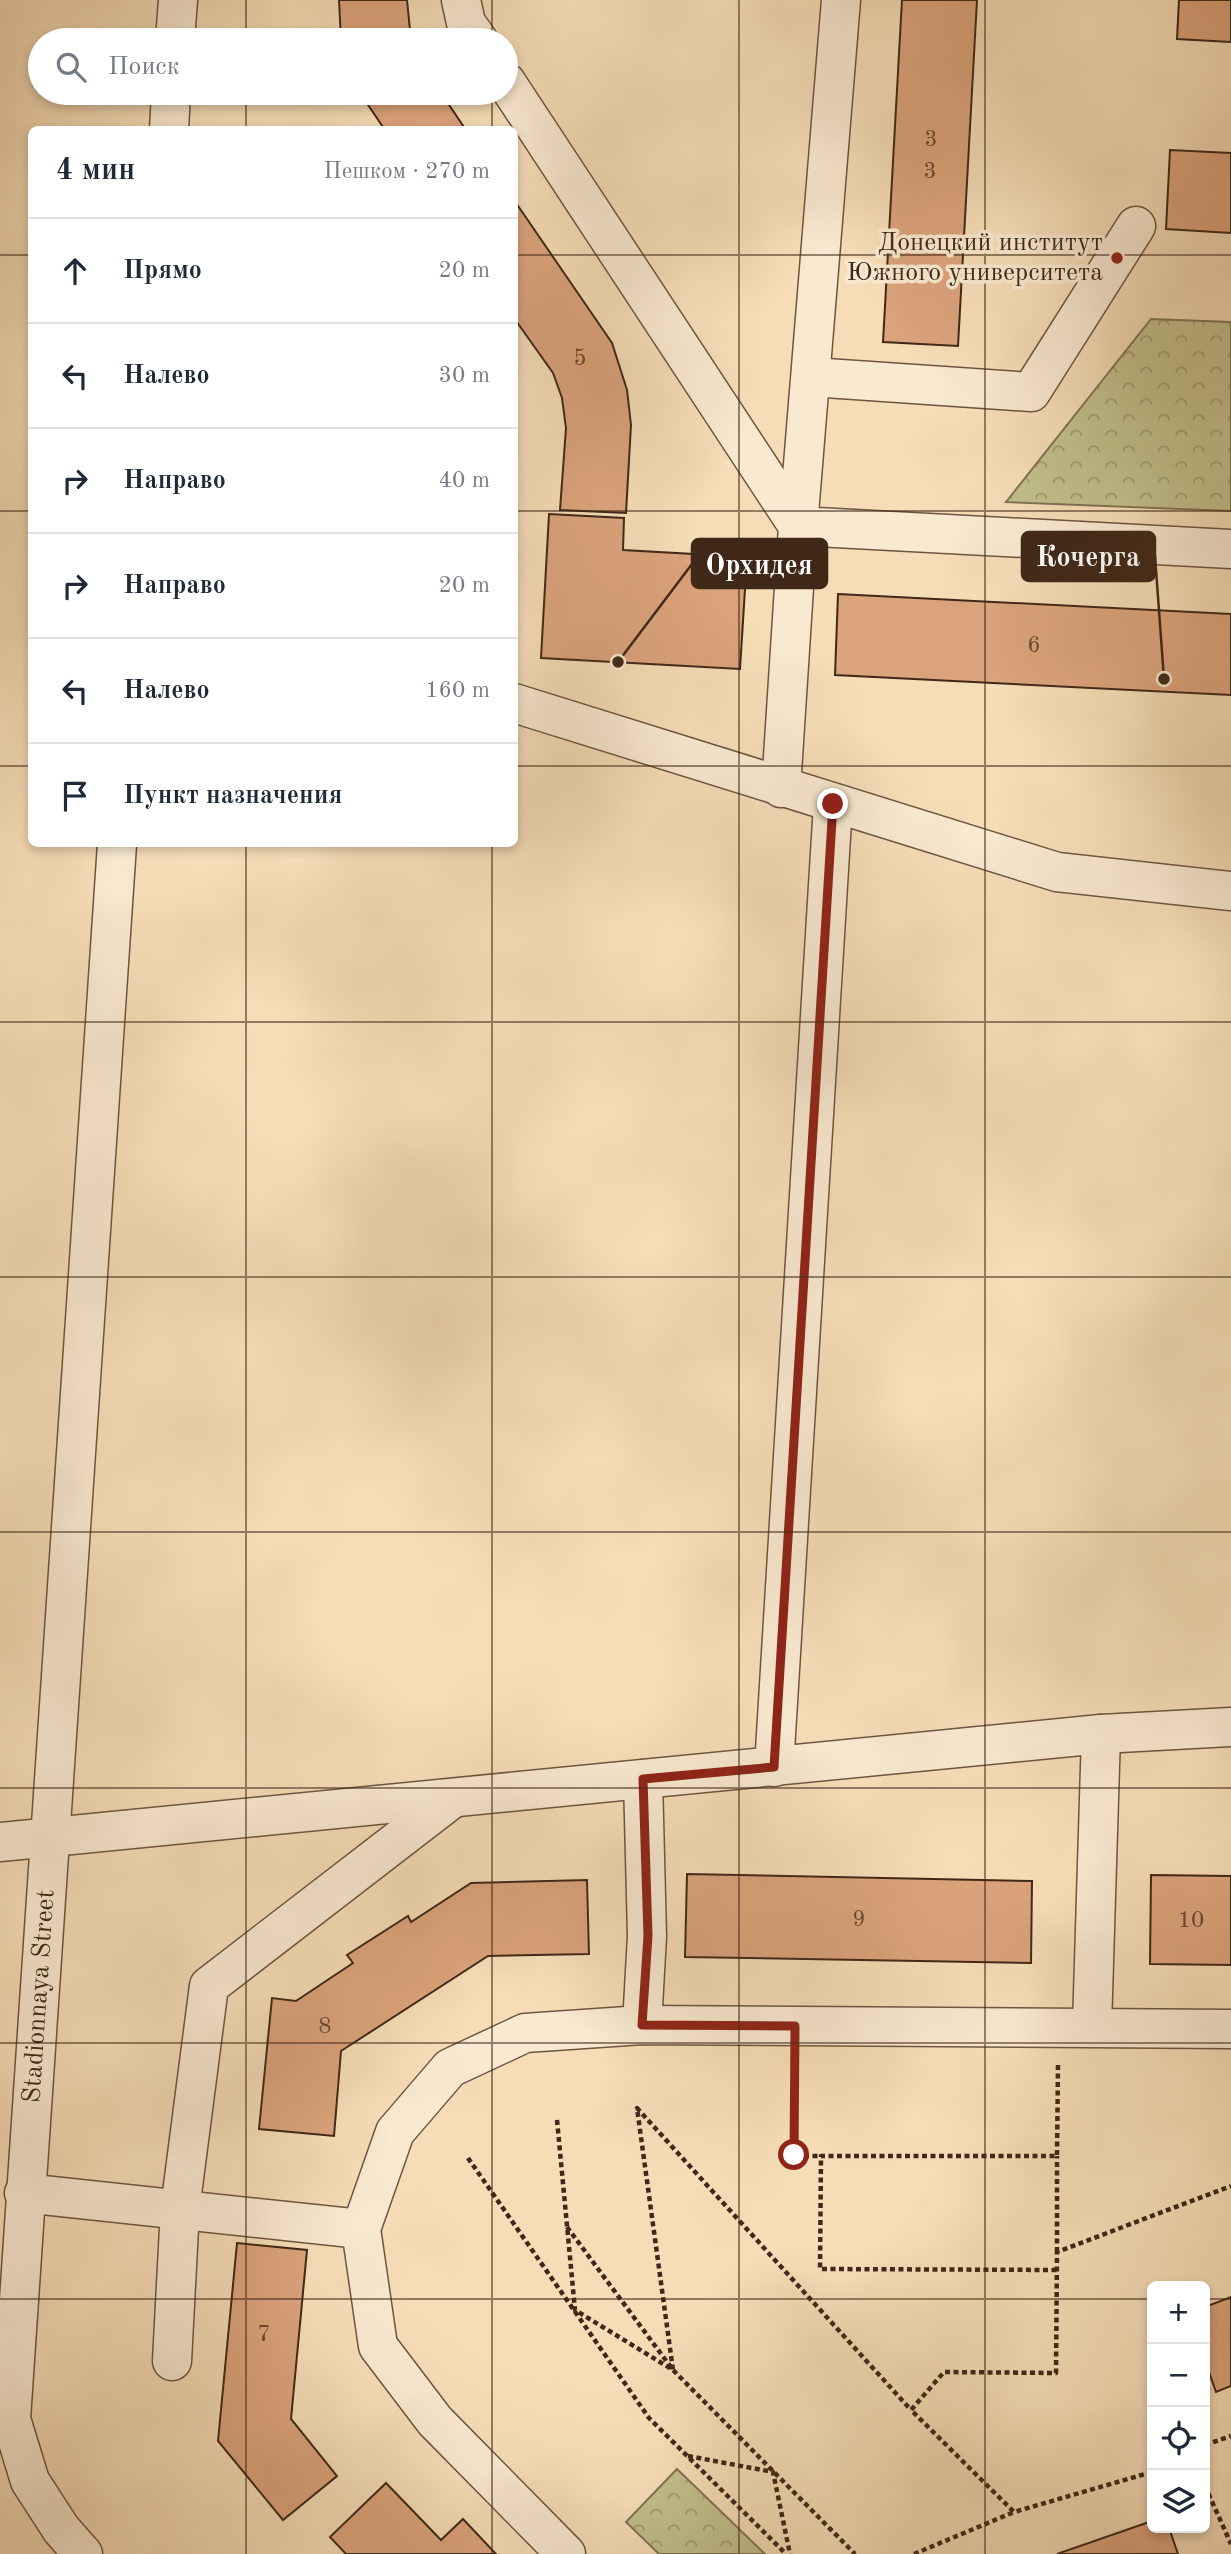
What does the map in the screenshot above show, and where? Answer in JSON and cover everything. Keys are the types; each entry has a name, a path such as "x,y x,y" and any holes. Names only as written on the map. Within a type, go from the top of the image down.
{"street":[{"path":"176,28 178,0"},
{"path":"461,0 470,28"},
{"path":"781,788 798,526 841,0"},
{"path":"518,100 798,526"},
{"path":"169,126 170,105"},
{"path":"811,377 1031,392 1136,226"},
{"path":"798,526 1231,549"},
{"path":"518,704 1057,872 1231,891"},
{"path":"774,1767 833,804"},
{"name":"Stadionnaya Street","path":"83,2554 61,2529 30,2481 11,2419 24,2193 15,2114 50,1837 117,847"},
{"path":"0,1842 1101,1734 1231,1727"},
{"path":"1075,2027 1101,1734"},
{"path":"642,2025 648,1936 643,1779"},
{"path":"172,2361 180,2209 209,1986 453,1798"},
{"path":"566,2554 435,2421 378,2346 361,2229 395,2132 450,2068 524,2033 642,2025 1231,2029"},
{"path":"24,2193 361,2229"}],"path":[{"path":"795,2026 794,2155 1057,2156"},
{"path":"911,2410 944,2372 1056,2373 1057,2156 1075,2027"},
{"path":"673,2370 637,2108 911,2410 1014,2512"},
{"path":"557,2120 575,2310"},
{"path":"821,2156 820,2269 1058,2270"},
{"path":"468,2158 649,2418 788,2554"},
{"path":"1057,2252 1231,2186"},
{"path":"567,2227 673,2370 855,2554"},
{"path":"575,2310 673,2370"},
{"path":"1210,2443 1231,2436"},
{"path":"687,2456 773,2472"},
{"path":"773,2472 788,2554"},
{"path":"914,2554 1014,2512 1147,2473"},
{"path":"1210,2497 1231,2544"}],"green space":[{"path":"1151,319 1231,322 1231,511 1006,502"},
{"path":"677,2469 765,2554 659,2554 626,2522"}],"building":[{"path":"339,0 407,0 410,28 340,28"},
{"path":"902,0 977,0 958,346 883,342"},
{"path":"1179,0 1231,0 1231,42 1177,39"},
{"path":"368,105 449,105 463,126 382,126"},
{"path":"1170,150 1231,153 1231,233 1166,229"},
{"path":"518,206 612,343 627,390 631,425 626,513 560,510 566,428 562,398 553,373 518,324"},
{"path":"549,514 624,518 623,550 747,557 740,669 541,658"},
{"path":"838,594 1231,614 1231,695 835,675"},
{"path":"687,1874 1032,1881 1031,1963 685,1957"},
{"path":"1151,1875 1231,1876 1231,1965 1150,1964"},
{"path":"587,1880 589,1954 488,1956 341,2051 334,2136 259,2129 272,1998 296,2001 353,1963 347,1955 408,1916 411,1922 471,1883"},
{"path":"237,2243 307,2250 291,2419 337,2476 283,2520 218,2441"},
{"path":"1231,2297 1231,2386 1216,2392 1210,2375 1210,2305"},
{"path":"386,2483 441,2540 463,2519 496,2554 346,2554 330,2537"},
{"path":"1147,2523 1147,2533 1171,2533 1178,2554 1057,2554"}],"place":[{"name":"Донецкий институт Южного университета","path":"1117,258"},
{"name":"Орхидея","path":"618,662"},
{"name":"Кочерга","path":"1164,679"}],"route":[{"path":"794,2155 795,2026 642,2025 648,1936 643,1779 774,1767 833,804"}]}
